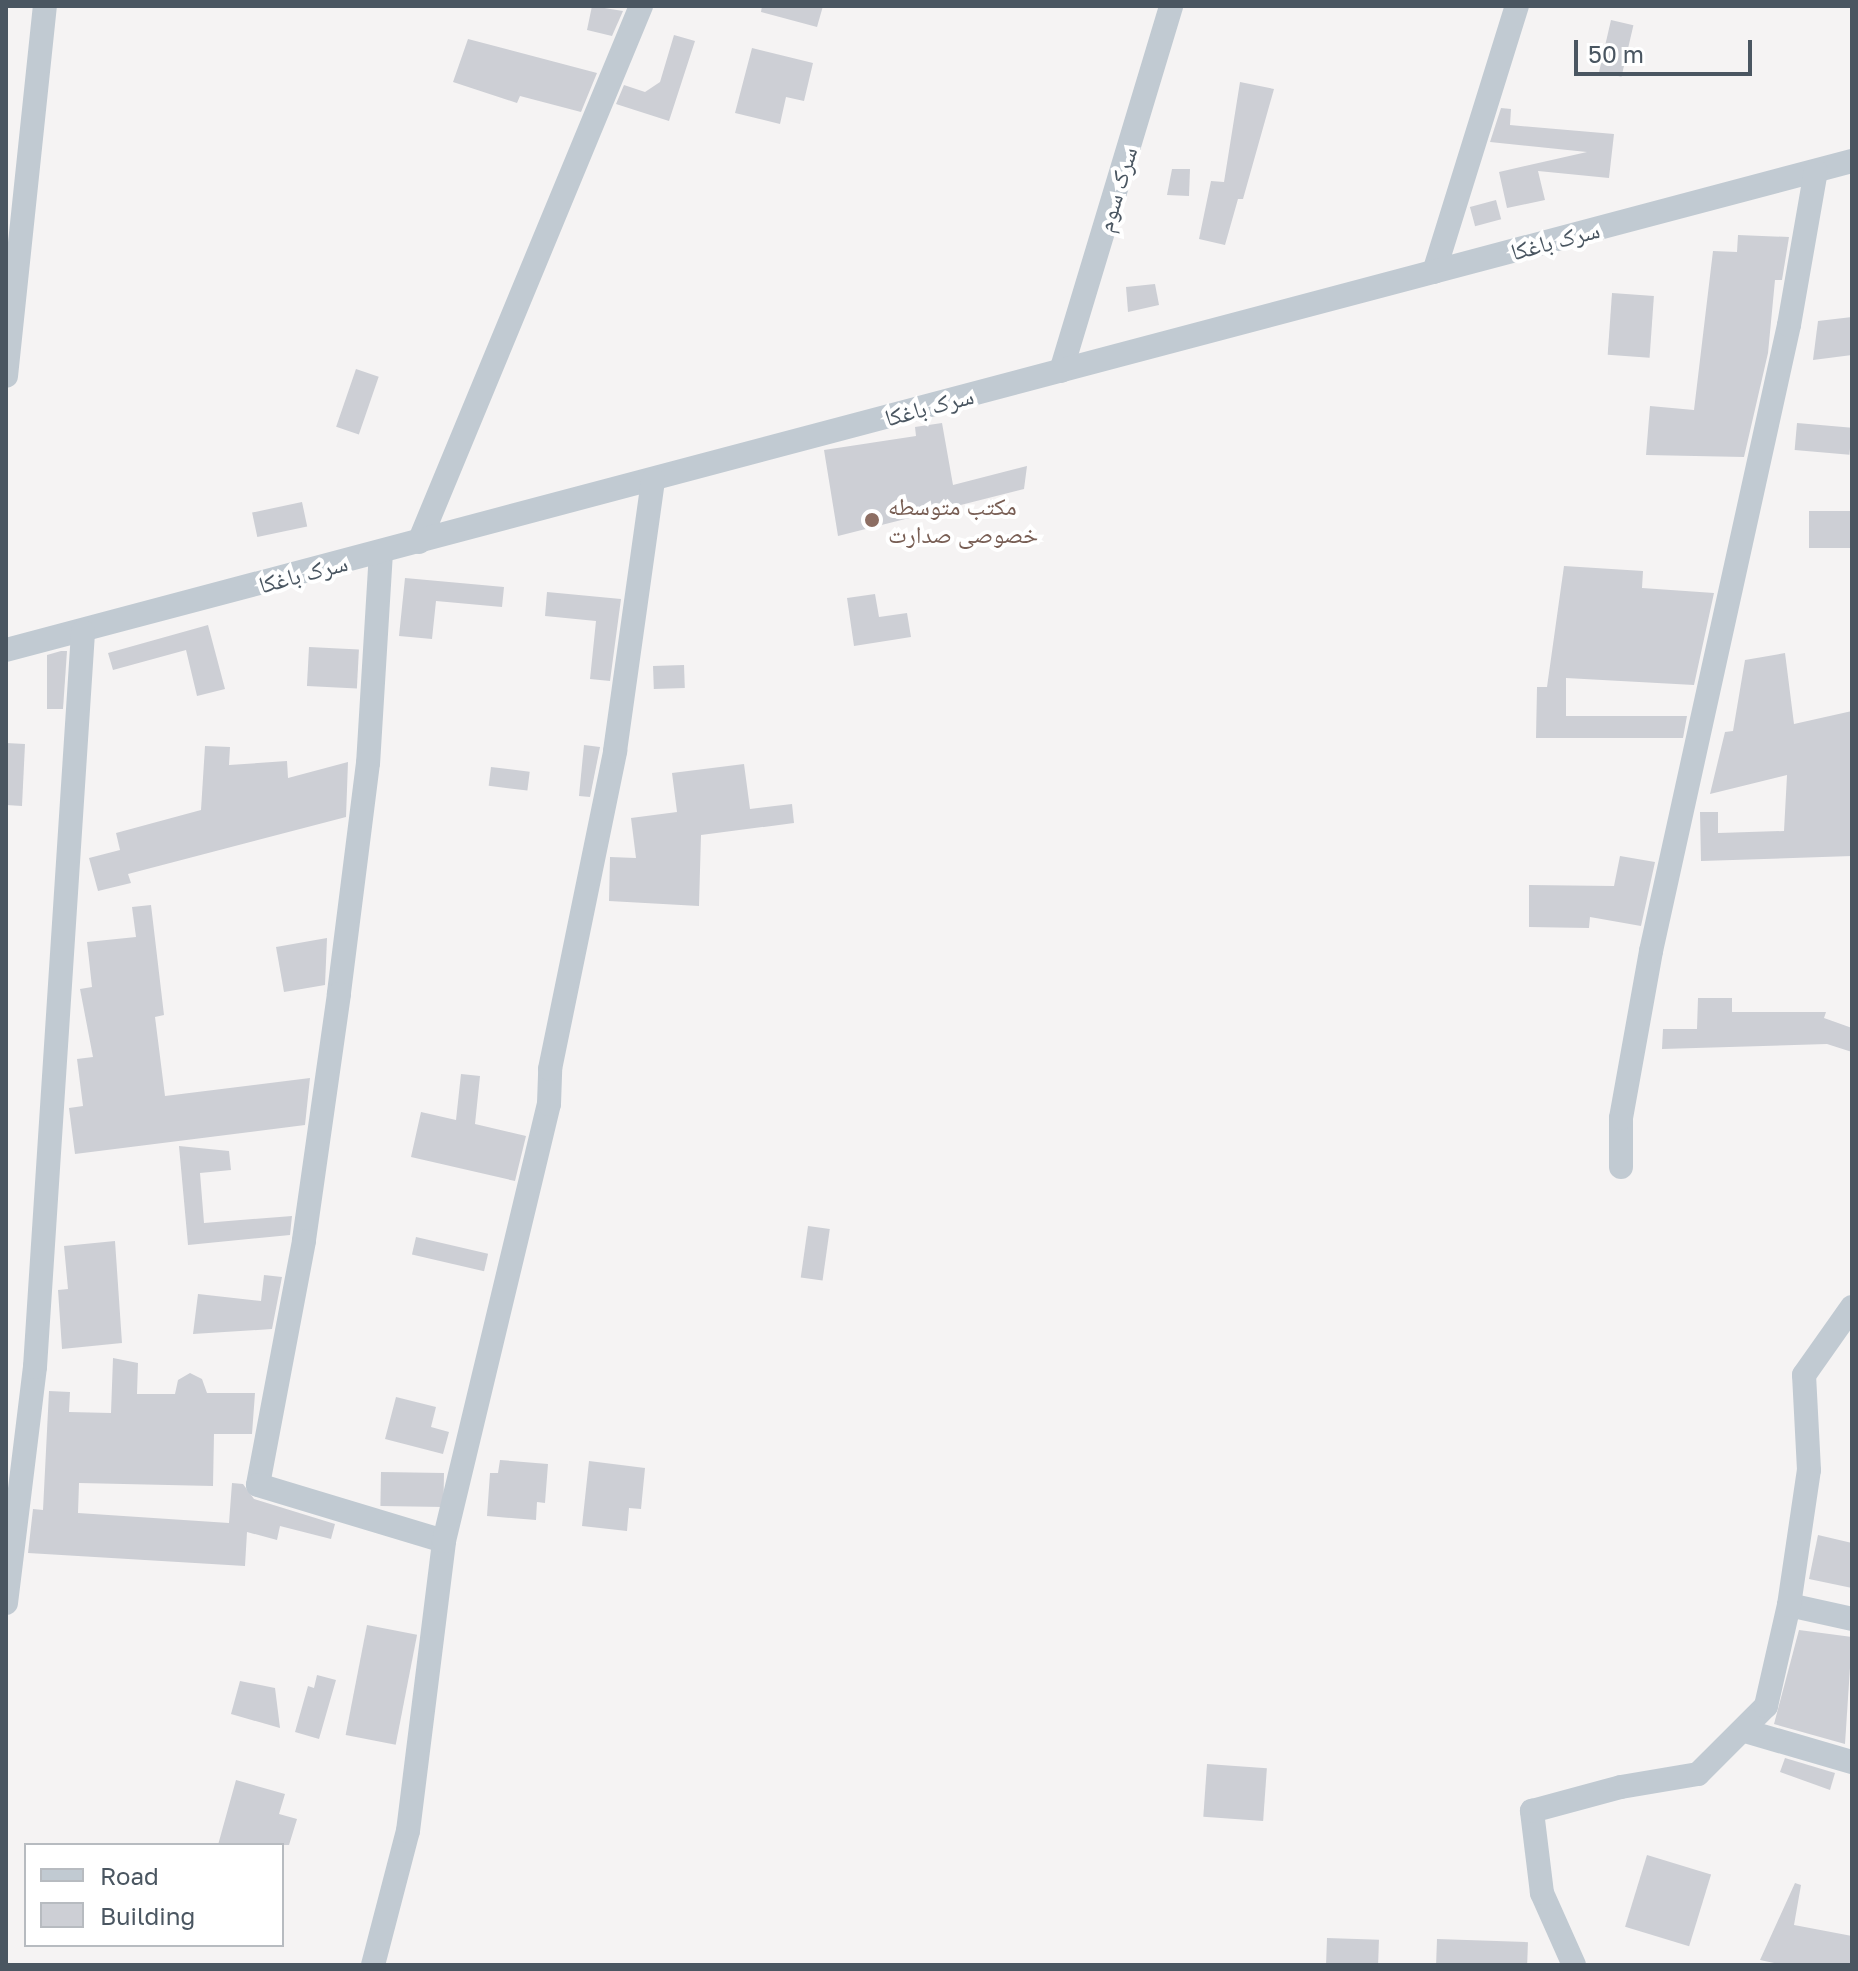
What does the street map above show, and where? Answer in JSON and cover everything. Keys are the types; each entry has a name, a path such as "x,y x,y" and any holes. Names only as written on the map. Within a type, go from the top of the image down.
{"street":[{"path":"6,376 45,6"},
{"path":"419,542 641,6"},
{"name":"سرک سوم","path":"1061,371 1171,6"},
{"path":"1434,272 1517,6"},
{"name":"سرک باغکا","path":"6,650 1852,161"},
{"path":"1621,1167 1621,1118 1651,951 1789,325 1816,171"},
{"path":"373,1965 408,1831 444,1541 549,1104 550,1069 615,751 653,480"},
{"path":"381,552 368,763 339,994 304,1241 258,1485 444,1541"},
{"path":"6,1603 35,1367 83,632"},
{"path":"1574,1965 1542,1893 1532,1811 1621,1787 1698,1774 1745,1731 1766,1706 1789,1605 1809,1470 1804,1375 1851,1310"},
{"path":"1789,1605 1852,1619"},
{"path":"1745,1731 1852,1762"}],"building":[{"path":"592,6 623,11 612,36 587,30"},
{"path":"762,6 823,6 817,27 761,12"},
{"path":"1611,20 1633,25 1621,77 1599,72"},
{"path":"674,35 695,41 669,121 616,104 624,85 645,92 660,82"},
{"path":"468,39 597,73 581,112 520,96 517,103 453,82"},
{"path":"752,48 813,63 804,101 786,97 780,124 735,113"},
{"path":"1240,82 1274,89 1243,199 1238,199 1225,245 1199,239 1211,181 1224,182"},
{"path":"1501,108 1511,109 1510,125 1614,134 1609,178 1538,171 1545,200 1507,208 1499,172 1587,152 1490,142"},
{"path":"1172,169 1190,169 1189,196 1167,195"},
{"path":"1496,200 1501,219 1475,226 1470,207"},
{"path":"1738,235 1789,237 1782,280 1775,280 1768,353 1744,457 1646,455 1650,406 1694,410 1713,251 1737,252"},
{"path":"1155,284 1159,305 1128,312 1126,287"},
{"path":"1612,293 1654,296 1650,358 1608,355"},
{"path":"1852,317 1852,355 1813,360 1818,321"},
{"path":"356,369 379,377 359,434 336,427"},
{"path":"942,423 953,485 1027,466 1024,489 838,536 824,450 916,436 915,427"},
{"path":"1797,423 1852,428 1849,455 1795,450"},
{"path":"302,502 307,526 257,537 252,513"},
{"path":"1809,511 1852,511 1852,548 1809,548"},
{"path":"1564,566 1643,571 1642,588 1714,593 1694,685 1566,678 1566,716 1687,716 1683,738 1536,738 1537,687 1547,687"},
{"path":"405,578 504,587 502,607 436,601 432,639 399,636"},
{"path":"547,592 621,599 610,681 590,679 596,621 545,616"},
{"path":"875,594 879,617 907,613 911,637 854,646 847,598"},
{"path":"208,625 225,689 197,696 186,650 113,670 108,653"},
{"path":"309,647 359,650 357,689 307,686"},
{"path":"67,651 63,709 47,709 47,655"},
{"path":"1785,653 1794,724 1852,711 1852,856 1701,861 1700,812 1718,812 1718,833 1784,831 1787,775 1710,794 1725,732 1733,731 1745,660"},
{"path":"684,665 685,688 654,689 653,666"},
{"path":"6,743 25,744 22,806 6,805"},
{"path":"584,745 600,747 590,797 579,796"},
{"path":"205,746 230,747 229,765 287,761 288,778 348,762 346,817 128,874 131,883 98,891 89,858 120,850 116,833 201,810"},
{"path":"744,764 750,809 792,804 794,823 701,835 699,906 609,901 610,857 636,858 631,818 677,812 672,773"},
{"path":"491,767 530,772 527,791 489,786"},
{"path":"1620,856 1655,862 1641,926 1590,917 1589,928 1529,927 1529,885 1614,886"},
{"path":"151,905 164,1015 155,1017 165,1096 310,1078 305,1125 75,1154 69,1108 83,1106 77,1059 93,1057 80,989 92,987 87,942 136,937 132,907"},
{"path":"327,938 325,985 284,992 276,947"},
{"path":"1698,998 1732,998 1732,1012 1826,1012 1824,1018 1852,1028 1852,1052 1827,1044 1662,1049 1663,1029 1697,1029"},
{"path":"461,1074 480,1076 475,1124 526,1136 515,1181 411,1157 421,1112 456,1120"},
{"path":"179,1146 229,1151 231,1170 200,1173 204,1223 292,1216 290,1235 188,1245"},
{"path":"808,1226 830,1229 823,1281 801,1277"},
{"path":"416,1237 488,1254 484,1271 412,1255"},
{"path":"115,1241 122,1343 62,1349 58,1290 68,1289 64,1246"},
{"path":"264,1275 282,1277 272,1329 193,1334 198,1294 261,1301"},
{"path":"113,1358 138,1363 137,1394 175,1394 178,1380 190,1373 202,1379 207,1393 255,1393 252,1434 214,1434 213,1486 79,1483 78,1513 229,1523 232,1483 243,1484 254,1499 335,1524 331,1539 280,1526 277,1540 247,1532 245,1566 28,1553 33,1509 43,1510 49,1391 70,1392 69,1412 111,1413"},
{"path":"396,1397 436,1407 431,1427 449,1432 443,1454 385,1439"},
{"path":"500,1460 548,1464 545,1503 537,1502 536,1520 487,1516 490,1473 498,1473"},
{"path":"589,1461 645,1468 641,1509 629,1508 627,1531 582,1526"},
{"path":"381,1472 444,1473 443,1507 380,1506"},
{"path":"1818,1535 1852,1543 1852,1588 1809,1579"},
{"path":"367,1625 417,1635 396,1745 346,1735"},
{"path":"1799,1630 1852,1637 1845,1744 1774,1724"},
{"path":"317,1675 336,1680 319,1739 295,1732 308,1686 314,1688"},
{"path":"240,1681 275,1688 280,1728 231,1714"},
{"path":"1785,1758 1835,1773 1830,1790 1780,1772"},
{"path":"1207,1764 1267,1768 1263,1821 1203,1817"},
{"path":"236,1780 285,1794 279,1814 297,1819 289,1845 219,1843"},
{"path":"1647,1855 1711,1875 1689,1946 1625,1927"},
{"path":"1795,1883 1801,1885 1794,1925 1852,1936 1852,1965 1783,1965 1760,1960"},
{"path":"1327,1938 1379,1940 1378,1965 1326,1965"},
{"path":"1437,1939 1528,1942 1527,1965 1436,1965"}],"place":[{"name":"مکتب متوسطه خصوصی صدارت","path":"872,520"}]}
